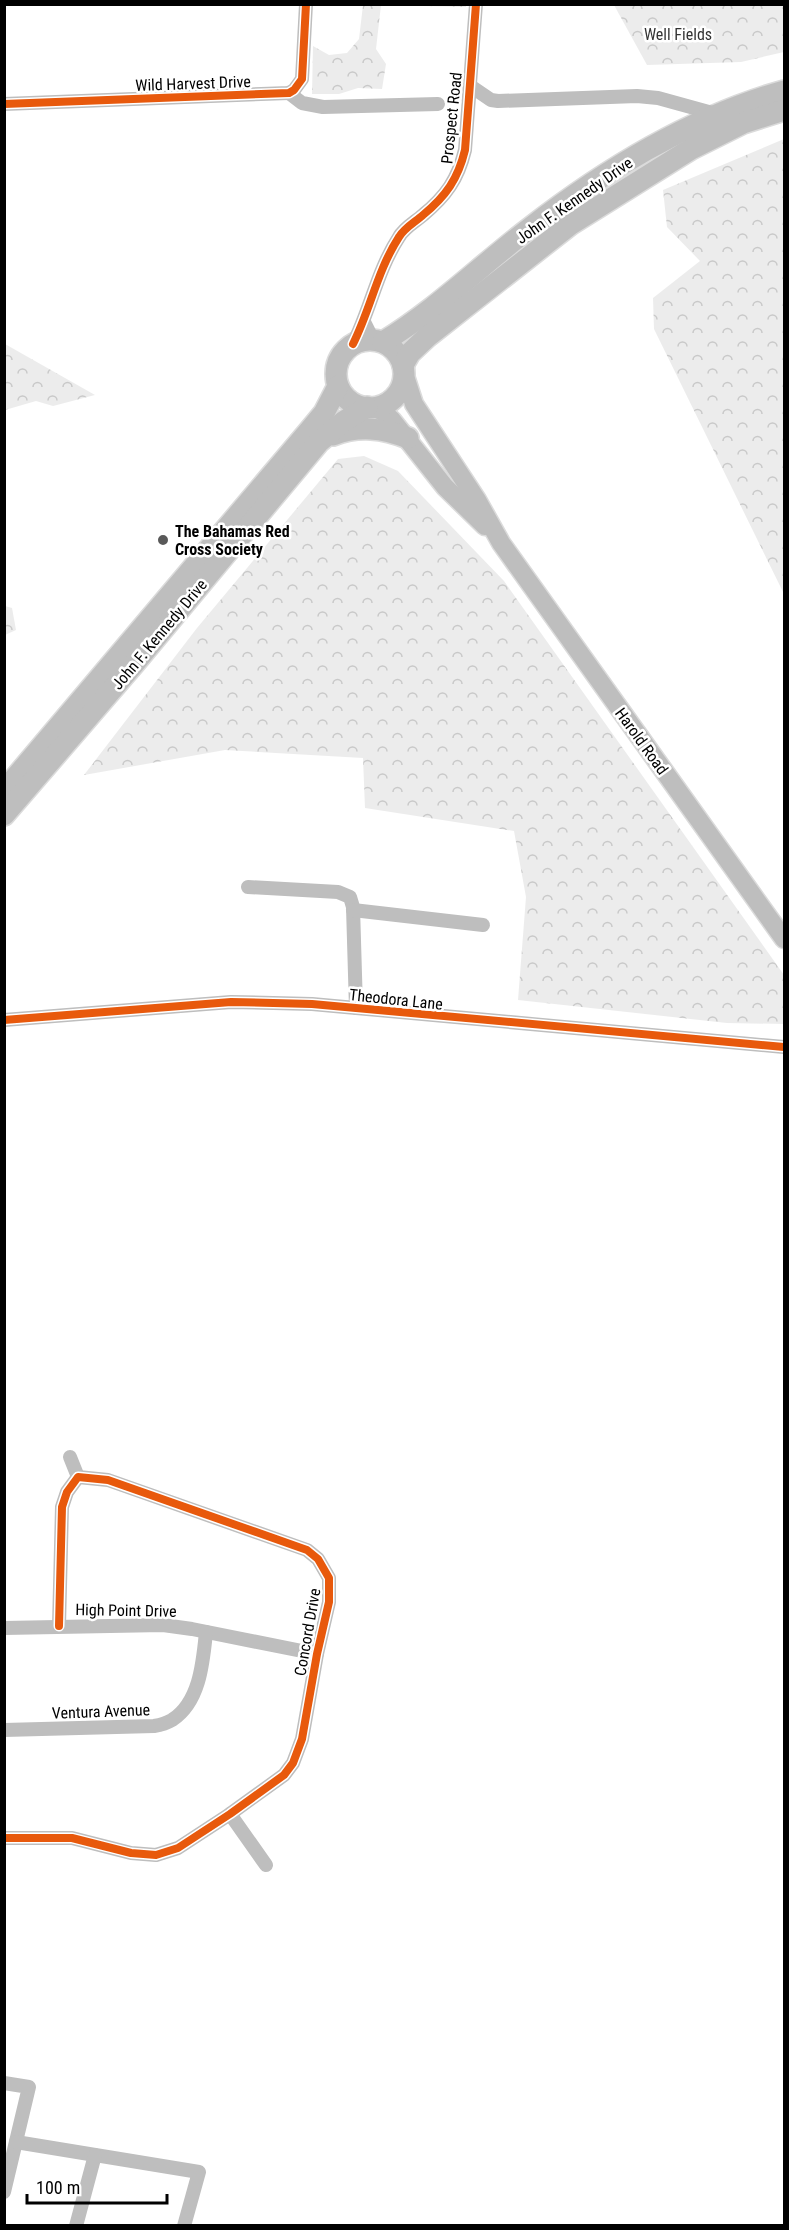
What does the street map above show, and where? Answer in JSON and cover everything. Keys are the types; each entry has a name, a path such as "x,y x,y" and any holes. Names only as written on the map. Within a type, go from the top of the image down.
{"highway":[{"name":"John F. Kennedy Drive","path":"4,791 324,413 338,386 337,364 343,352 368,337 414,322 559,206 652,147 716,114 784,91"},
{"name":"John F. Kennedy Drive","path":"4,815 134,664 319,441 343,422 370,407 386,404 396,395 402,384 403,369 410,353 427,337 571,224 691,148 743,123 784,110"},
{"path":"368,337 396,352 403,369"},
{"path":"338,386 349,400 370,407"},
{"path":"319,441 349,430 369,428 408,438"}],"main road":[{"name":"Harold Road","path":"403,369 414,404 477,500 501,543 784,939"},
{"name":"Harold Road","path":"370,407 388,415 445,487 501,543"}],"street":[{"path":"306,4 302,79 289,93 302,103 323,107 438,104"},
{"name":"Prospect Road","path":"368,337 381,267 400,234 448,191 460,171 465,150 476,4"},
{"path":"470,85 498,102 637,96 658,98 716,114"},
{"name":"Wild Harvest Drive","path":"4,104 289,93"},
{"path":"248,887 338,892 350,897 353,910 356,1008"},
{"path":"353,910 483,925"},
{"name":"Theodora Lane","path":"4,1020 231,1002 312,1004 784,1047"},
{"path":"59,1626 62,1507 67,1492 78,1477 70,1457"},
{"name":"Concord Drive","path":"4,1839 72,1838 131,1854 156,1855 178,1848 284,1775 302,1739 329,1602 329,1578 318,1559 307,1550 108,1480 78,1477"},
{"name":"High Point Drive","path":"4,1628 152,1624 317,1654"},
{"name":"Ventura Avenue","path":"4,1730 154,1726 172,1721 188,1705 194,1693 202,1665 206,1632"},
{"path":"230,1814 266,1865"},
{"path":"4,2084 29,2087 4,2192"},
{"path":"16,2142 199,2172 184,2226"},
{"path":"76,2226 95,2155"}],"green space":[{"path":"363,5 381,5 376,49 386,64 382,89 358,88 339,94 312,94 313,46 329,55 347,53 359,39"},
{"path":"381,5 466,5 466,7"},
{"name":"Well Fields","path":"614,5 784,5 784,52 741,62 647,65"},
{"path":"784,139 784,594 654,329 653,298 700,261 667,227 663,190"},
{"path":"5,344 95,395 53,406 36,401 5,410"},
{"path":"364,456 398,471 504,581 784,975 784,1024 727,1023 518,1000 526,897 514,831 365,808 363,758 225,750 84,775 197,628 338,459"},
{"path":"5,606 12,608 16,630 5,635"}],"cycle path":[{"path":"4,104 289,93 302,79 306,4"},
{"path":"353,344 391,250 401,234 445,194 462,160 465,150 476,4"},
{"path":"4,1020 231,1002 312,1004 784,1047"},
{"path":"4,1838 72,1838 131,1853 156,1855 178,1848 284,1775 293,1763 302,1739 329,1602 329,1578 318,1559 307,1550 108,1480 78,1477 67,1492 62,1507 59,1626"}],"place":[{"name":"The Bahamas Red Cross Society","path":"163,540"}]}
